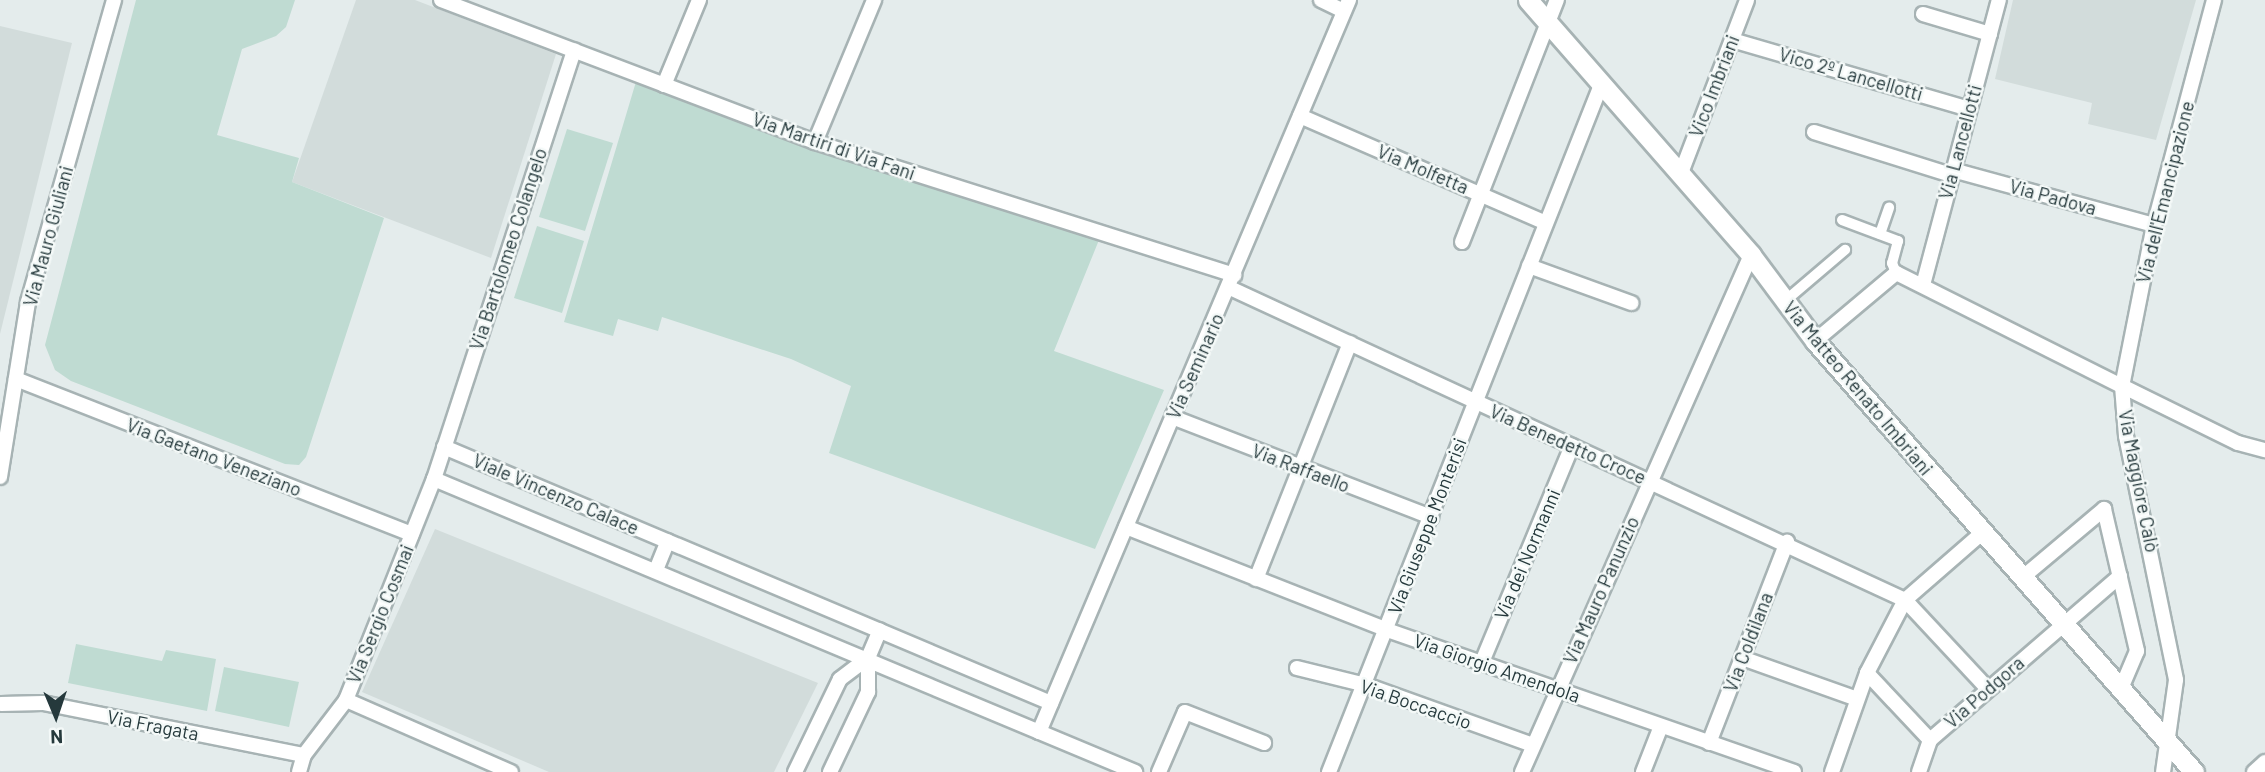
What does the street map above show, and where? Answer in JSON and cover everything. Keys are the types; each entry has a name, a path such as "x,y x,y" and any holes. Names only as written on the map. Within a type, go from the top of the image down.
{"street":[{"name":"Via Mauro Giuliani","path":"0,477 28,302 114,0"},
{"name":"Via Martiri di Via Fani","path":"441,0 815,142 1232,282"},
{"path":"664,85 699,0"},
{"path":"815,142 874,0"},
{"path":"1321,0 1347,5"},
{"name":"Via Matteo Renato Imbriani","path":"1528,0 1751,256 1815,341 2194,772"},
{"path":"1462,242 1557,0"},
{"name":"Vico Imbriani","path":"1681,173 1747,0"},
{"name":"Via Lancellotti","path":"1923,285 1999,0"},
{"name":"Via dell'Emancipazione","path":"2122,386 2154,225 2214,0"},
{"name":"Via Seminario","path":"1039,732 1232,282 1347,5"},
{"path":"1923,15 1990,34"},
{"name":"Vico 2º Lancellotti","path":"1732,40 1969,109"},
{"name":"Via Bartolomeo Colangelo","path":"444,447 574,50"},
{"name":"Via Giuseppe Monterisi","path":"1329,772 1388,630 1601,85"},
{"name":"Via Molfetta","path":"1300,116 1546,223"},
{"name":"Via Padova","path":"1814,132 1952,172 2154,225"},
{"path":"1880,234 1889,208"},
{"path":"1815,341 1896,273 1892,262 1898,241 1842,220"},
{"path":"1785,301 1845,250"},
{"name":"Via Mauro Panunzio","path":"1522,772 1751,256"},
{"path":"1529,266 1631,303"},
{"name":"Via Maggiore Calò","path":"1896,273 2122,386 2126,436 2176,680 2174,711 2164,741 2163,772"},
{"name":"Via Benedetto Croce","path":"1232,282 1475,403 1787,542 1905,600"},
{"path":"1256,579 1350,343"},
{"name":"Via Gaetano Veneziano","path":"16,379 412,534"},
{"path":"2122,386 2238,443 2265,450"},
{"name":"Via Raffaello","path":"1172,417 1431,517"},
{"name":"Via dei Normanni","path":"1482,662 1572,446"},
{"name":"Via Sergio Cosmai","path":"299,772 304,755 346,700 434,479 444,447"},
{"name":"Viale Vincenzo Calace","path":"444,447 1051,703"},
{"name":"Viale Vincenzo Calace","path":"434,479 868,657 1131,771"},
{"path":"2023,577 2104,509 2137,651 2120,691"},
{"name":"Via Giorgio Amendola","path":"1125,527 1388,630 1794,772"},
{"path":"1832,772 1867,673 1905,600 1982,533"},
{"path":"656,570 668,541"},
{"name":"Via Coldilana","path":"1709,743 1787,542"},
{"name":"Via Podgora","path":"1919,772 1930,740 2063,622 2120,576"},
{"path":"1905,600 1987,688"},
{"path":"830,772 868,692 868,657 880,630"},
{"path":"795,772 840,679 868,657"},
{"path":"1742,658 1857,699"},
{"name":"Via Boccaccio","path":"1297,668 1366,685 1533,745"},
{"path":"1867,673 1930,740"},
{"path":"346,700 512,772"},
{"name":"Via Fragata","path":"0,705 43,703 304,755"},
{"path":"1159,772 1185,712 1264,743"},
{"path":"1643,772 1661,726"},
{"path":"2254,772 2265,762"}],"shaded area":[{"path":"356,0 415,0 556,54 491,258 292,182"},
{"path":"2013,0 2196,0 2156,140 2088,124 2092,103 1995,79"},
{"path":"0,26 72,43 0,334"},
{"path":"435,529 818,683 774,772 549,772 362,692"}],"green space":[{"path":"136,0 295,0 286,27 276,36 242,49 217,135 299,158 292,182 384,218 306,457 299,465 285,464 71,381 55,370 45,345"},
{"path":"638,75 1101,235 1054,351 1164,390 1095,549 829,453 851,386 791,359 662,317 658,331 618,319 613,336 564,322"},
{"path":"567,129 613,143 585,231 539,217"},
{"path":"537,226 584,241 562,313 514,298"},
{"path":"76,644 162,661 166,650 216,659 207,711 68,683"},
{"path":"224,667 299,682 289,727 215,711"}]}
